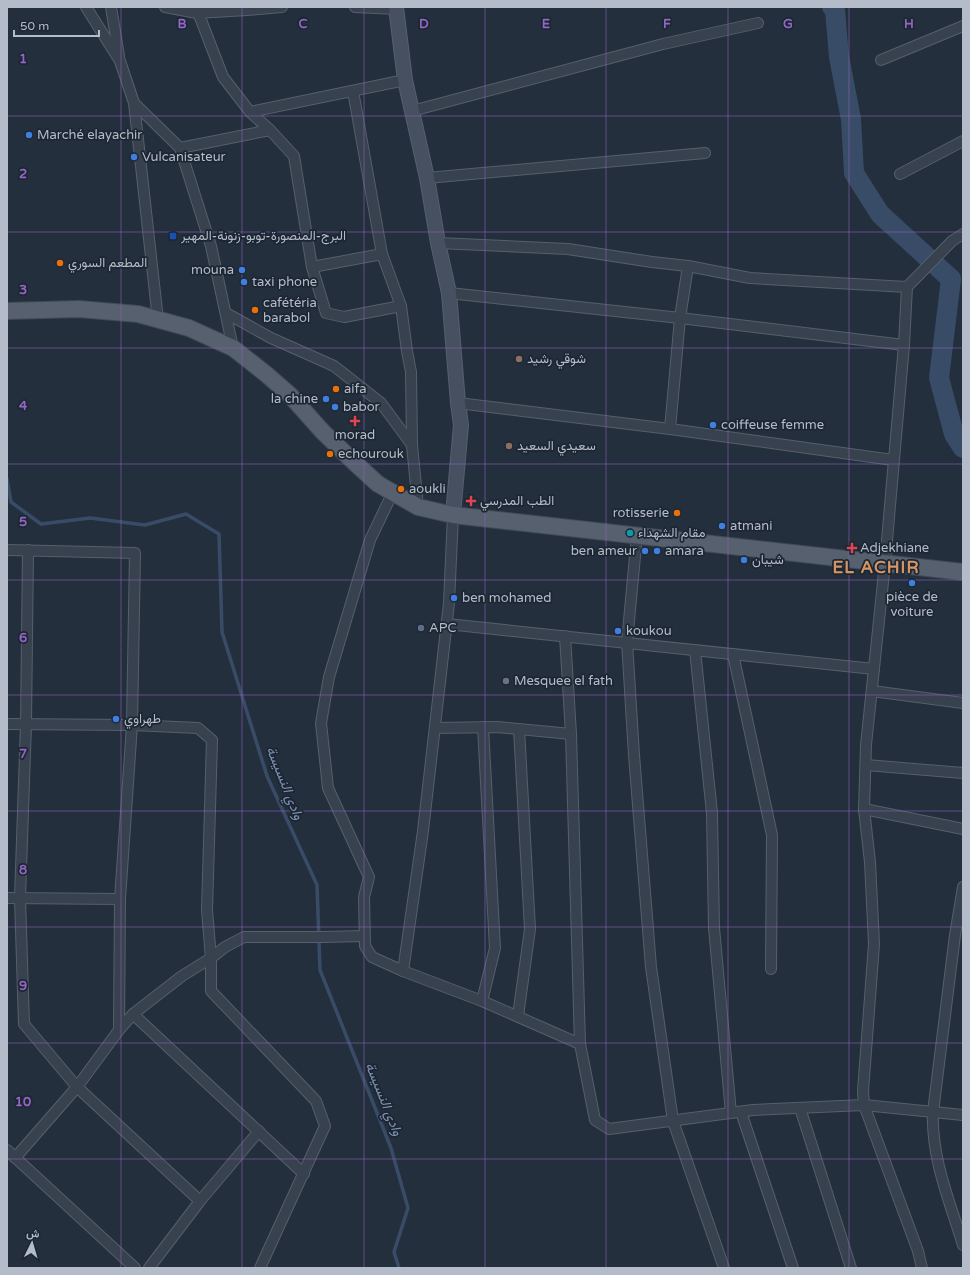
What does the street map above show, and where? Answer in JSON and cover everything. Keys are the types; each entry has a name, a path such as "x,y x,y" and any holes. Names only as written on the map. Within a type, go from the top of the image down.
{"main road":[{"path":"7,311 79,309 138,314 189,328 233,348 290,395 322,431 378,484 418,506 453,514 963,572"}],"street":[{"path":"86,7 120,61"},
{"path":"111,7 120,61 134,103 158,320"},
{"path":"166,7 196,10 247,10 282,7"},
{"path":"355,7 396,8 405,80 427,178 438,243 449,293 461,425 453,514 447,624 423,830 403,971"},
{"path":"196,10 223,77 250,112 270,130 294,156 312,267 326,313 344,316 401,306"},
{"path":"412,111 663,44 758,23"},
{"path":"881,60 963,26"},
{"path":"250,112 405,80"},
{"path":"353,91 382,254 401,306 411,372 412,445 418,506"},
{"path":"134,103 180,148 211,246 233,348"},
{"path":"180,148 270,130"},
{"path":"900,174 963,141"},
{"path":"427,178 705,153"},
{"path":"922,1268 918,1251 864,1105 863,1091 874,944 870,862 864,809 872,692 904,345 907,287 952,241 963,234"},
{"path":"438,243 568,248 652,262 688,266 750,278 907,287"},
{"path":"312,267 382,254"},
{"path":"670,429 680,318 688,266"},
{"path":"449,293 680,318 904,345"},
{"path":"226,313 271,338 334,366 382,402 412,445"},
{"path":"458,403 670,429 893,460"},
{"path":"393,492 370,540 329,677 321,724 328,788 369,877 364,897 364,946 372,957 403,971 518,1016 580,1044"},
{"path":"637,535 627,642 634,755 651,967 673,1121 724,1268"},
{"path":"7,550 135,553 132,725 120,900 119,1030"},
{"path":"28,550 26,724 20,898 24,1024 77,1087 200,1201"},
{"path":"447,624 874,669"},
{"path":"565,636 571,734 580,1044 595,1120 609,1129 741,1112 864,1105 963,1115"},
{"path":"695,650 712,813 714,928 731,1113"},
{"path":"733,654 772,835 771,969"},
{"path":"872,692 963,703"},
{"path":"7,724 132,725 198,728 212,740 206,910 211,958 211,992 316,1100 325,1126 260,1268"},
{"path":"435,728 483,727 571,734"},
{"path":"482,1001 495,948 483,727"},
{"path":"518,1016 530,929 519,729"},
{"path":"866,764 963,773"},
{"path":"864,809 963,829"},
{"path":"963,887 955,935 933,1128 939,1167 963,1245"},
{"path":"7,898 120,900"},
{"path":"15,1158 77,1087 119,1030 133,1014 182,976 211,958 225,947 244,937 324,938 364,936"},
{"path":"133,1014 304,1174"},
{"path":"800,1108 851,1268"},
{"path":"741,1112 793,1268"},
{"path":"149,1268 200,1201 259,1131"},
{"path":"7,1150 135,1268"}],"waterway":[{"path":"832,7 835,10 839,57 851,119 854,173 880,214 951,279 939,378 954,434 963,448"},
{"name":"وادي النسيسة","path":"7,479 11,502 41,524 90,518 145,525 186,514 219,534 222,632 267,776 317,885 320,970 391,1148 408,1208 394,1252 399,1268"}],"place":[{"name":"Marché elayachir","path":"29,135"},
{"name":"Vulcanisateur","path":"134,157"},
{"name":"البرج-المنصورة-توبو-زنونة-المهير","path":"173,236"},
{"name":"المطعم السوري","path":"60,263"},
{"name":"mouna","path":"242,270"},
{"name":"taxi phone","path":"244,282"},
{"name":"cafétéria barabol","path":"255,310"},
{"name":"شوقي رشيد","path":"519,359"},
{"name":"aifa","path":"336,389"},
{"name":"la chine","path":"326,399"},
{"name":"babor","path":"335,407"},
{"name":"morad","path":"355,421"},
{"name":"coiffeuse femme","path":"713,425"},
{"name":"سعيدي السعيد","path":"509,446"},
{"name":"echourouk","path":"330,454"},
{"name":"aoukli","path":"401,489"},
{"name":"الطب المدرسي","path":"471,501"},
{"name":"rotisserie","path":"677,513"},
{"name":"atmani","path":"722,526"},
{"name":"مقام الشهداء","path":"630,533"},
{"name":"Adjekhiane","path":"852,548"},
{"name":"ben ameur","path":"645,551"},
{"name":"amara","path":"657,551"},
{"name":"شيبان","path":"744,560"},
{"name":"pièce de voiture","path":"912,583"},
{"name":"ben mohamed","path":"454,598"},
{"name":"APC","path":"421,628"},
{"name":"koukou","path":"618,631"},
{"name":"Mesquee el fath","path":"506,681"},
{"name":"طهراوي","path":"116,719"}],"district":[{"name":"EL ACHIR","path":"876,567"}]}
